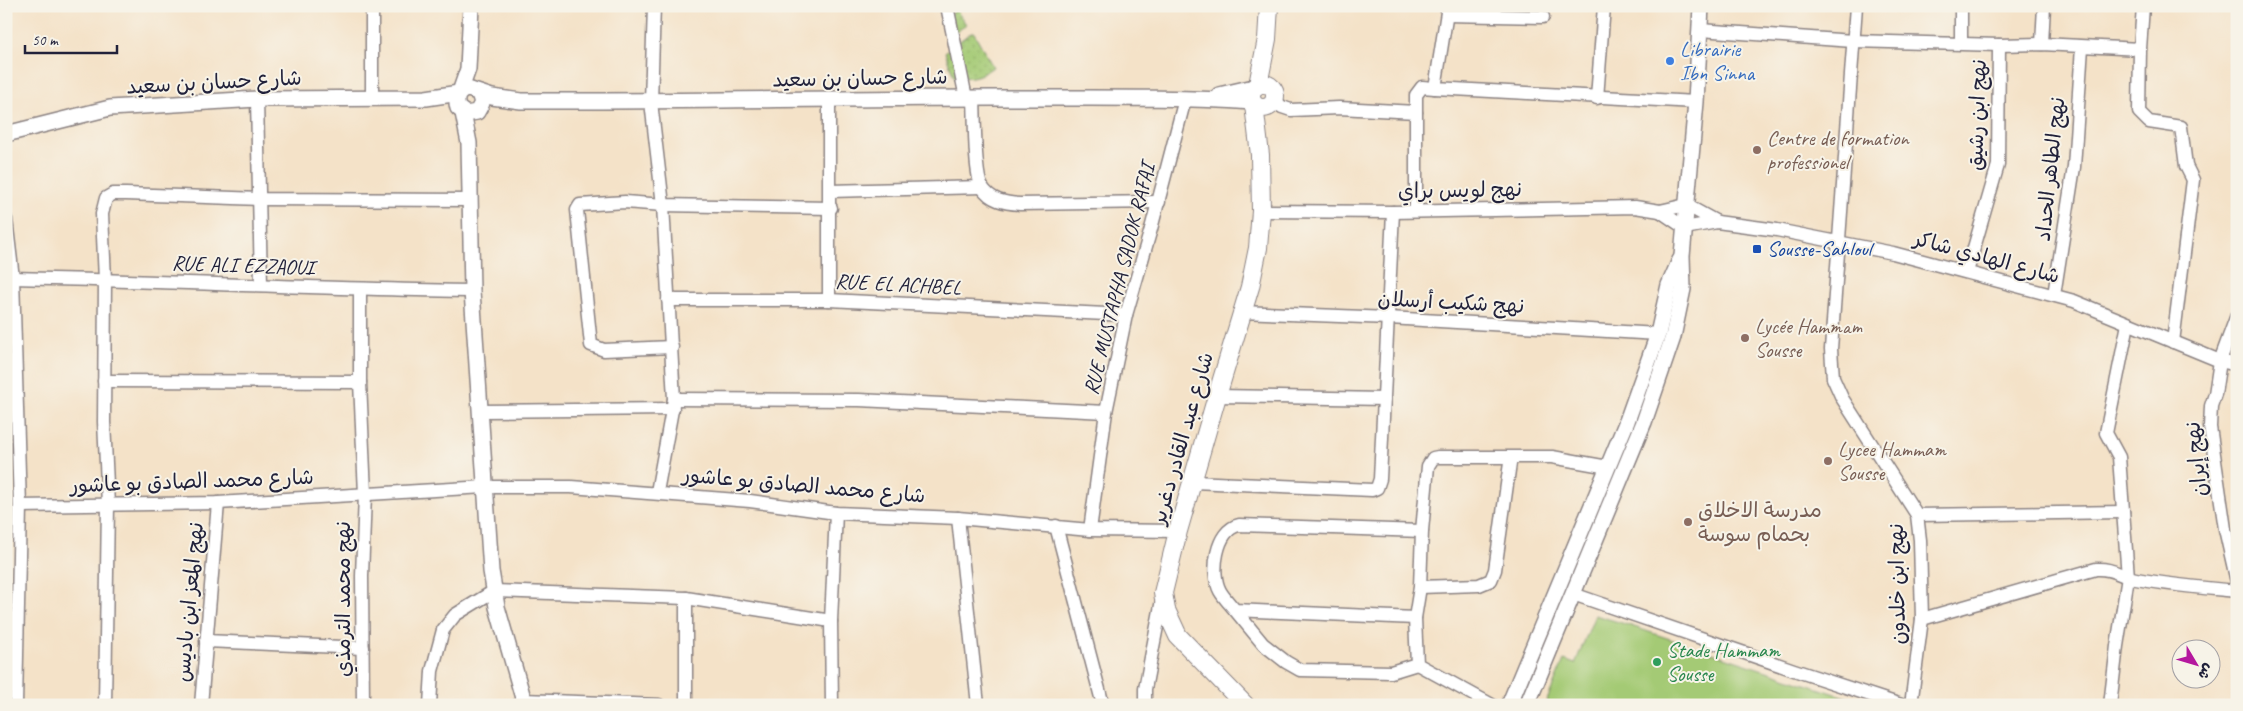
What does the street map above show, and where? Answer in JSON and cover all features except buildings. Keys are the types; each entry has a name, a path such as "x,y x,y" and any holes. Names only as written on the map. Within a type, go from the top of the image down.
{"main road":[{"name":"شارع عبد القادر دغرير","path":"1245,705 1178,636 1166,610 1163,593 1178,531 1216,396 1250,287 1258,248 1261,210 1262,96 1269,6"}],"street":[{"path":"372,6 372,98"},
{"path":"470,111 482,104 468,92 471,6"},
{"path":"654,6 650,102 663,205 672,347 673,404 657,492"},
{"path":"947,6 970,98 982,187 995,200 1008,203 1159,202"},
{"path":"1597,98 1604,6"},
{"path":"1527,705 1644,422 1673,337 1683,289 1682,256 1696,102 1701,6"},
{"name":"نهج ابن خلدون","path":"1856,6 1831,349 1833,378 1842,398 1917,515 1920,540 1922,619 1912,705"},
{"path":"1961,6 1961,44"},
{"path":"2042,44 2044,6"},
{"path":"2143,6 2140,49 2140,115 2151,123 2172,124 2181,127 2186,166 2194,180 2173,342"},
{"path":"1435,88 1448,11 1543,17"},
{"path":"1700,30 1853,41 1999,45 2042,44 2140,49"},
{"name":"نهج ابن رشيق","path":"1967,272 1998,165 1999,45"},
{"name":"نهج الطاهر الحداد","path":"2054,295 2074,167 2082,47"},
{"path":"1416,211 1416,112 1418,91 1422,87 1696,102"},
{"path":"468,92 456,100 470,111"},
{"name":"شارع حسان بن سعيد","path":"6,134 110,108 257,99 426,98 468,92 521,102"},
{"path":"1262,96 1291,110 1339,108 1416,112"},
{"name":"شارع حسان بن سعيد","path":"426,98 470,111 521,102 970,98 1193,99 1262,96"},
{"path":"257,99 261,285"},
{"name":"RUE MUSTAPHA SADOK RAFAI","path":"1090,530 1106,412 1126,315 1159,202 1193,99"},
{"path":"829,300 830,100"},
{"path":"470,111 472,291 491,571 494,591 524,702 659,705"},
{"path":"830,191 982,187"},
{"path":"105,705 108,505 104,422 105,280 102,208 109,196 126,194 260,198 470,200"},
{"path":"672,347 604,350 591,345 577,210 582,204 598,202 830,208"},
{"path":"1660,211 1686,205"},
{"name":"شارع الهادي شاكر","path":"1686,205 1717,222"},
{"name":"نهج لويس براي","path":"1261,210 1393,212 1635,207 1660,211"},
{"path":"1660,211 1685,228"},
{"path":"1193,482 1372,490 1377,488 1380,479 1393,212"},
{"path":"6,219 14,278 12,447 20,506 16,705"},
{"name":"شارع الهادي شاكر","path":"1685,228 1717,222 1777,230 1838,244 1893,253 2054,295 2092,308 2220,361 2237,365"},
{"path":"1509,705 1627,421 1658,334 1669,285 1682,256"},
{"name":"RUE ALI EZZAOUI","path":"14,278 261,285 360,290 472,291"},
{"name":"نهج محمد الترمذي","path":"360,290 360,382 365,494 362,576 363,705"},
{"name":"RUE EL ACHBEL","path":"668,300 829,300 1126,315"},
{"name":"نهج شكيب أرسلان","path":"1241,312 1389,318 1658,334"},
{"name":"نهج إيران","path":"2237,315 2220,361 2215,394 2211,406 2210,427 2231,528 2237,582"},
{"path":"2110,705 2116,646 2128,577 2119,457 2106,433 2128,324"},
{"path":"104,381 360,382"},
{"path":"1216,396 1384,399"},
{"path":"480,410 859,400 1106,412"},
{"path":"1417,664 1416,618 1420,586 1422,531 1428,466 1432,458 1552,457 1608,467"},
{"path":"1420,586 1479,585 1491,580 1495,570 1510,463"},
{"name":"شارع محمد الصادق بو عاشور","path":"20,506 218,502 485,487 571,487 657,492 750,501 836,513 958,518 1090,530 1178,531"},
{"name":"نهج المعز ابن باديس","path":"201,705 218,502"},
{"path":"1917,515 2123,512"},
{"path":"832,705 831,621 836,513"},
{"path":"958,518 978,705"},
{"path":"1056,526 1104,705"},
{"path":"1422,531 1235,526 1226,531 1222,536 1216,570 1220,592 1263,644 1286,662 1300,670 1390,672 1417,664 1492,705"},
{"path":"1922,619 2096,569 2108,568 2128,577 2178,587 2237,591"},
{"path":"430,705 432,671 444,630 455,615 494,591 686,598 831,621"},
{"path":"1145,705 1146,689 1163,593"},
{"path":"1574,594 1901,705"},
{"path":"686,598 686,705"},
{"path":"1235,610 1416,618"},
{"path":"206,642 362,648"}],"green space":[{"path":"956,10 966,24 949,39 940,22"},
{"path":"973,31 993,67 975,76 965,78 954,77 945,52"},
{"name":"Stade Hammam Sousse","path":"1595,615 1869,705 1545,705 1564,660 1575,664"}],"place":[{"name":"Librairie Ibn Sinna","path":"1670,61"},
{"name":"Centre de formation professionel","path":"1757,150"},
{"name":"Sousse-Sahloul","path":"1757,249"},
{"name":"Lycée Hammam Sousse","path":"1745,338"},
{"name":"Lycee Hammam Sousse","path":"1828,461"},
{"name":"مدرسة الاخلاق بحمام سوسة","path":"1688,522"},
{"name":"Stade Hammam Sousse","path":"1657,662"}]}
